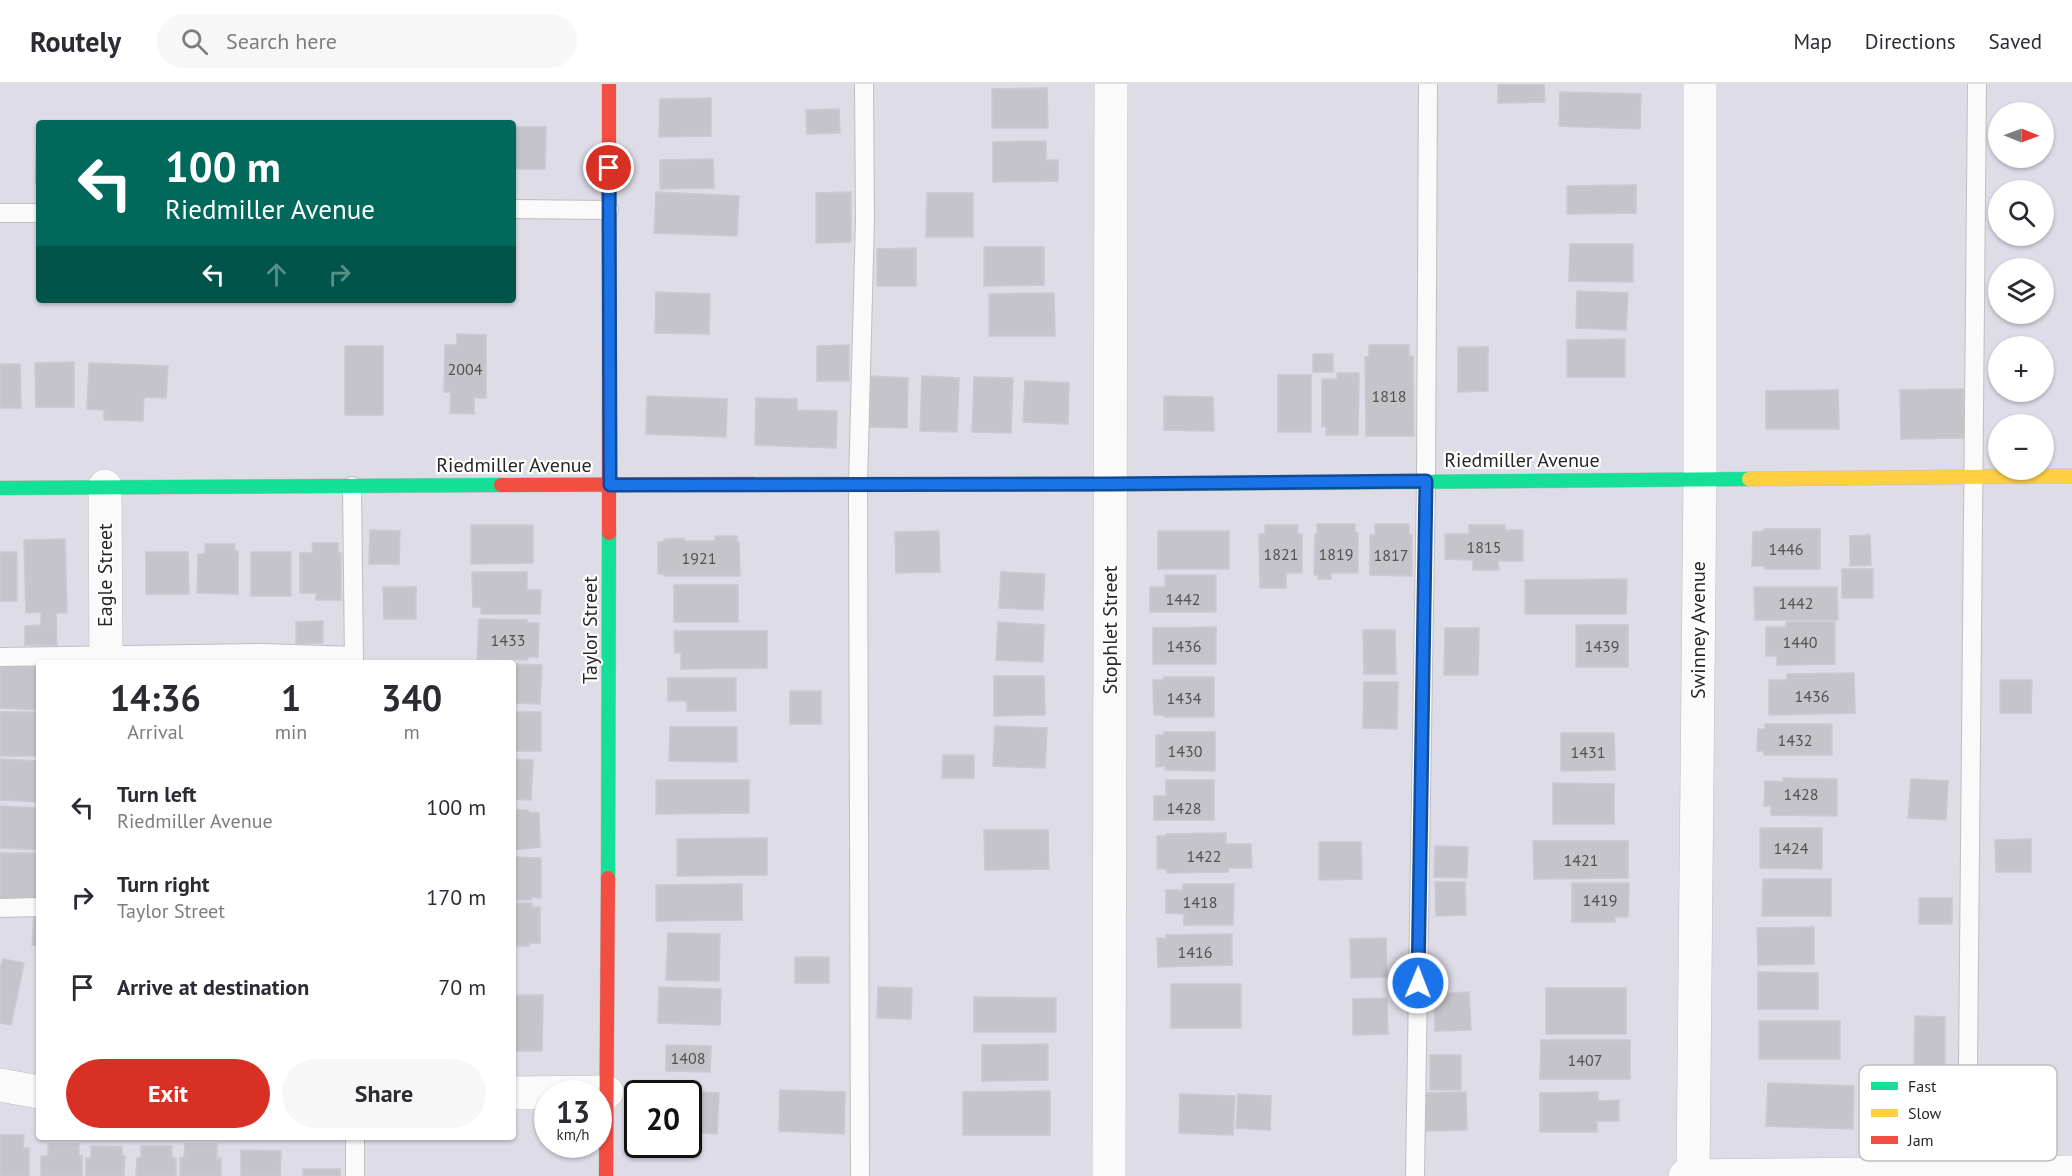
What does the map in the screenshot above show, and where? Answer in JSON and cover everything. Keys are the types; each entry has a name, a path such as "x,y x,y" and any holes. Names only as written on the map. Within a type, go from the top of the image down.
{"street":[{"name":"Taylor Street","path":"607,1080 609,84"},
{"name":"Stophlet Street","path":"1109,1176 1111,84"},
{"name":"Swinney Avenue","path":"1694,1176 1700,478 1700,84"},
{"name":"Riedmiller Avenue","path":"0,488 1110,484 2072,476"},
{"name":"Eagle Street","path":"105,486 106,659"},
{"path":"0,1085 36,1091"},
{"path":"516,1093 534,1093"},
{"name":"Taylor Street","path":"606,1158 606,1176"},
{"path":"1685,1176 2072,1172"}],"lane":[{"path":"860,1176 858,484 866,219 864,84"},
{"path":"1415,1176 1426,481 1428,84"},
{"path":"1967,1065 1977,84"},
{"path":"516,209 609,210"},
{"path":"0,213 36,213"},
{"path":"0,657 106,659 262,653 354,659 352,486"},
{"path":"0,908 36,907"},
{"path":"355,1140 355,1176"}],"building":[{"path":"1498,84 1544,84 1545,102 1498,103"},
{"path":"1047,88 1048,128 992,128 992,89"},
{"path":"1560,92 1641,94 1640,129 1559,126"},
{"path":"711,98 711,136 659,137 660,99"},
{"path":"839,109 840,133 807,134 806,110"},
{"path":"516,127 546,127 545,169 516,169"},
{"path":"1046,141 1046,160 1058,160 1058,181 993,182 993,142"},
{"path":"713,159 714,188 660,189 660,160"},
{"path":"1636,185 1636,213 1567,214 1567,186"},
{"path":"656,192 739,196 737,236 654,233"},
{"path":"851,192 851,242 816,243 816,193"},
{"path":"927,193 973,193 973,237 926,237"},
{"path":"1570,244 1633,244 1633,282 1569,281"},
{"path":"984,247 1044,247 1044,285 984,286"},
{"path":"916,248 916,286 877,286 877,249"},
{"path":"1577,291 1628,293 1626,330 1576,328"},
{"path":"656,292 710,294 709,334 655,333"},
{"path":"1054,293 1055,336 989,336 989,294"},
{"path":"457,334 486,335 486,398 474,398 474,414 450,413 451,392 444,392 445,345 457,345"},
{"path":"1625,339 1625,377 1567,377 1567,340"},
{"path":"849,345 849,381 817,381 817,346"},
{"path":"1369,345 1409,345 1409,357 1413,356 1414,436 1366,436 1365,357 1369,357"},
{"path":"345,346 383,346 383,415 345,415"},
{"path":"1458,347 1488,347 1488,391 1458,392"},
{"path":"1313,354 1333,354 1333,372 1313,372"},
{"path":"74,362 74,407 36,407 35,363"},
{"path":"89,363 168,366 166,398 144,397 143,421 104,420 104,410 87,409"},
{"path":"0,364 20,364 21,408 0,408"},
{"path":"1337,373 1359,373 1358,435 1326,435 1326,426 1322,427 1322,379 1337,379"},
{"path":"1278,375 1311,375 1311,432 1278,432"},
{"path":"871,376 908,378 907,428 869,427"},
{"path":"922,376 959,378 957,432 920,431"},
{"path":"974,377 1013,378 1011,433 972,432"},
{"path":"1025,381 1069,383 1068,424 1023,422"},
{"path":"1963,389 1964,438 1901,439 1900,390"},
{"path":"1838,390 1839,429 1766,429 1766,391"},
{"path":"647,396 727,399 726,437 646,434"},
{"path":"1164,396 1213,397 1214,431 1164,430"},
{"path":"756,398 797,399 797,410 837,411 836,448 755,445"},
{"path":"1317,524 1355,524 1355,533 1358,533 1358,573 1331,573 1331,579 1318,579 1318,575 1314,575"},
{"path":"1375,524 1409,524 1409,535 1412,535 1412,576 1370,575 1370,535 1375,535"},
{"path":"471,525 533,525 533,563 471,564"},
{"path":"1265,525 1298,525 1297,534 1302,534 1302,573 1286,573 1286,588 1260,588 1259,534 1265,534"},
{"path":"1469,525 1505,525 1505,530 1523,530 1523,561 1498,561 1499,570 1473,570 1473,560 1445,559 1445,534 1469,534"},
{"path":"1764,529 1820,529 1820,569 1765,569 1765,566 1752,566 1753,532 1764,531"},
{"path":"370,530 400,531 399,564 369,564"},
{"path":"939,531 940,572 896,573 895,532"},
{"path":"1158,531 1229,531 1229,569 1158,569"},
{"path":"1870,535 1871,565 1850,566 1850,536"},
{"path":"715,536 737,536 740,576 664,576 664,574 658,574 658,542 664,542 664,539 684,538 684,541 715,541"},
{"path":"65,539 67,613 56,613 57,645 25,645 25,626 41,625 41,612 26,613 24,540"},
{"path":"312,543 338,543 338,553 341,553 341,600 316,600 316,593 300,593 300,553 313,553"},
{"path":"205,544 235,544 235,552 238,551 238,594 197,593 198,554 205,554"},
{"path":"0,552 17,552 17,601 0,601"},
{"path":"146,552 188,552 189,594 146,594"},
{"path":"251,552 291,552 291,596 251,596"},
{"path":"1842,569 1873,569 1873,598 1842,598"},
{"path":"472,572 527,572 527,590 541,590 540,614 481,614 481,607 473,607"},
{"path":"1001,572 1045,574 1043,610 999,608"},
{"path":"1165,575 1216,575 1216,612 1150,612 1150,587 1165,587"},
{"path":"1627,579 1626,614 1525,614 1525,580"},
{"path":"674,585 738,585 738,622 674,622"},
{"path":"383,587 416,587 416,619 384,619"},
{"path":"1754,587 1837,587 1838,620 1755,620"},
{"path":"479,619 527,620 527,623 539,623 538,657 528,657 528,660 477,659"},
{"path":"323,621 323,643 296,644 296,622"},
{"path":"998,622 1044,625 1043,662 996,660"},
{"path":"1786,622 1835,622 1835,664 1777,665 1777,656 1766,656 1766,627 1786,627"},
{"path":"1576,625 1628,625 1628,667 1576,667"},
{"path":"1216,627 1216,664 1153,664 1153,628"},
{"path":"1445,628 1479,628 1478,675 1444,675"},
{"path":"1363,630 1395,630 1396,674 1364,674"},
{"path":"674,631 767,631 767,668 681,669 681,653 675,653"},
{"path":"516,664 542,665 540,704 516,703"},
{"path":"0,666 36,667 36,710 0,708"},
{"path":"1854,673 1855,713 1769,715 1769,680 1787,680 1787,674"},
{"path":"994,676 1044,676 1045,715 994,716"},
{"path":"1164,677 1214,677 1214,717 1154,715 1153,680 1164,680"},
{"path":"668,678 736,678 736,711 687,711 687,701 668,701"},
{"path":"2000,680 2032,680 2031,713 2000,713"},
{"path":"1364,682 1398,682 1397,729 1363,728"},
{"path":"790,691 821,691 821,724 790,724"},
{"path":"0,712 36,712 36,756 0,756"},
{"path":"516,712 541,712 541,751 516,751"},
{"path":"1765,724 1832,724 1832,755 1764,755 1764,751 1757,751 1758,729 1765,729"},
{"path":"995,726 1047,728 1045,768 993,766"},
{"path":"670,727 737,727 737,762 669,761"},
{"path":"1164,732 1215,732 1215,771 1165,770 1165,766 1156,767 1156,735 1164,735"},
{"path":"1561,733 1614,733 1615,770 1561,771"},
{"path":"943,755 974,755 974,778 942,778"},
{"path":"0,759 36,761 36,802 0,800"},
{"path":"516,759 533,760 531,800 516,799"},
{"path":"1783,778 1837,779 1837,816 1771,815 1771,806 1764,806 1765,781 1783,782"},
{"path":"1911,779 1948,781 1946,820 1908,818"},
{"path":"656,780 749,780 749,813 656,814"},
{"path":"1166,780 1214,780 1214,820 1154,820 1154,796 1166,796"},
{"path":"1553,783 1614,784 1614,824 1553,824"},
{"path":"0,806 36,808 36,850 0,848"},
{"path":"516,810 539,813 540,847 516,850"},
{"path":"1760,828 1822,828 1822,869 1760,868"},
{"path":"984,830 1048,830 1049,869 985,870"},
{"path":"1226,833 1226,844 1251,844 1252,868 1228,868 1228,872 1167,873 1167,869 1157,869 1157,836"},
{"path":"767,838 767,875 677,876 677,839"},
{"path":"2031,839 2031,872 1996,872 1995,840"},
{"path":"1533,841 1628,841 1628,878 1534,879"},
{"path":"1319,842 1361,842 1362,879 1319,880"},
{"path":"1435,846 1468,847 1467,878 1434,877"},
{"path":"0,853 36,853 36,899 0,899"},
{"path":"516,857 541,858 541,898 531,897 531,900 516,900"},
{"path":"1763,879 1831,879 1831,916 1762,916"},
{"path":"1435,882 1465,882 1466,915 1436,916"},
{"path":"1572,883 1629,883 1628,917 1615,917 1615,922 1572,922"},
{"path":"742,884 742,920 656,921 656,885"},
{"path":"1183,884 1234,884 1233,925 1184,925 1184,914 1166,913 1166,890 1183,890"},
{"path":"1919,898 1952,898 1952,924 1919,924"},
{"path":"516,903 532,903 532,907 540,907 540,943 529,943 529,946 516,946"},
{"path":"34,916 36,916 36,946 32,945"},
{"path":"1814,927 1814,964 1758,965 1757,928"},
{"path":"668,933 720,934 719,981 666,980"},
{"path":"1232,934 1232,965 1158,967 1157,938 1166,938 1166,935"},
{"path":"1386,938 1387,977 1351,978 1350,939"},
{"path":"795,957 829,957 829,983 795,983"},
{"path":"3,959 24,963 11,1025 0,1023 0,968"},
{"path":"1758,972 1818,973 1818,1009 1758,1009"},
{"path":"1171,984 1241,984 1241,1028 1171,1028"},
{"path":"659,987 721,989 720,1025 658,1023"},
{"path":"878,987 912,988 911,1019 877,1018"},
{"path":"1546,988 1626,988 1626,1034 1546,1034"},
{"path":"1469,992 1471,1030 1435,1031 1434,994"},
{"path":"516,995 543,995 542,1051 516,1051"},
{"path":"974,997 1056,998 1056,1032 974,1032"},
{"path":"1387,998 1388,1034 1353,1035 1353,999"},
{"path":"1915,1016 1945,1017 1945,1065 1914,1065"},
{"path":"1759,1021 1840,1021 1840,1059 1759,1059"},
{"path":"1541,1040 1630,1040 1630,1079 1540,1079"},
{"path":"1048,1044 1048,1080 982,1081 982,1045"},
{"path":"666,1045 711,1046 710,1072 666,1071"},
{"path":"1430,1055 1461,1055 1461,1090 1430,1090"},
{"path":"1768,1083 1854,1086 1853,1129 1766,1126"},
{"path":"780,1090 845,1092 844,1134 779,1131"},
{"path":"1050,1091 1050,1135 963,1135 963,1092"},
{"path":"702,1092 719,1093 717,1134 702,1133"},
{"path":"1466,1092 1467,1130 1426,1131 1425,1093"},
{"path":"1598,1092 1598,1101 1619,1100 1619,1121 1597,1121 1597,1132 1540,1132 1540,1093"},
{"path":"1180,1094 1235,1096 1233,1135 1179,1133"},
{"path":"1238,1094 1271,1096 1270,1130 1236,1128"},
{"path":"0,1135 24,1135 23,1148 29,1148 29,1176 0,1176"},
{"path":"48,1144 79,1144 79,1156 82,1156 82,1176 41,1176 41,1156 48,1156"},
{"path":"185,1144 217,1144 217,1159 221,1158 221,1176 180,1176 180,1158 184,1157"},
{"path":"91,1146 122,1147 122,1156 125,1156 124,1176 86,1176 86,1158 91,1158"},
{"path":"141,1146 172,1146 172,1157 176,1158 176,1176 136,1176 137,1158 141,1158"},
{"path":"241,1150 281,1151 280,1176 241,1176"},
{"path":"303,1169 340,1169 340,1176 303,1176"}],"traffic: fast":[{"path":"1163,484 1749,479"},
{"path":"0,488 501,485"},
{"path":"608,878 609,533"}],"traffic: slow":[{"path":"1749,479 2072,476"},
{"path":"752,484 1163,484"}],"traffic: jam":[{"path":"609,84 609,533"},
{"path":"501,485 752,484"},
{"path":"606,1176 608,878"}],"route":[{"path":"609,168 610,485 1426,481 1418,983"}]}
